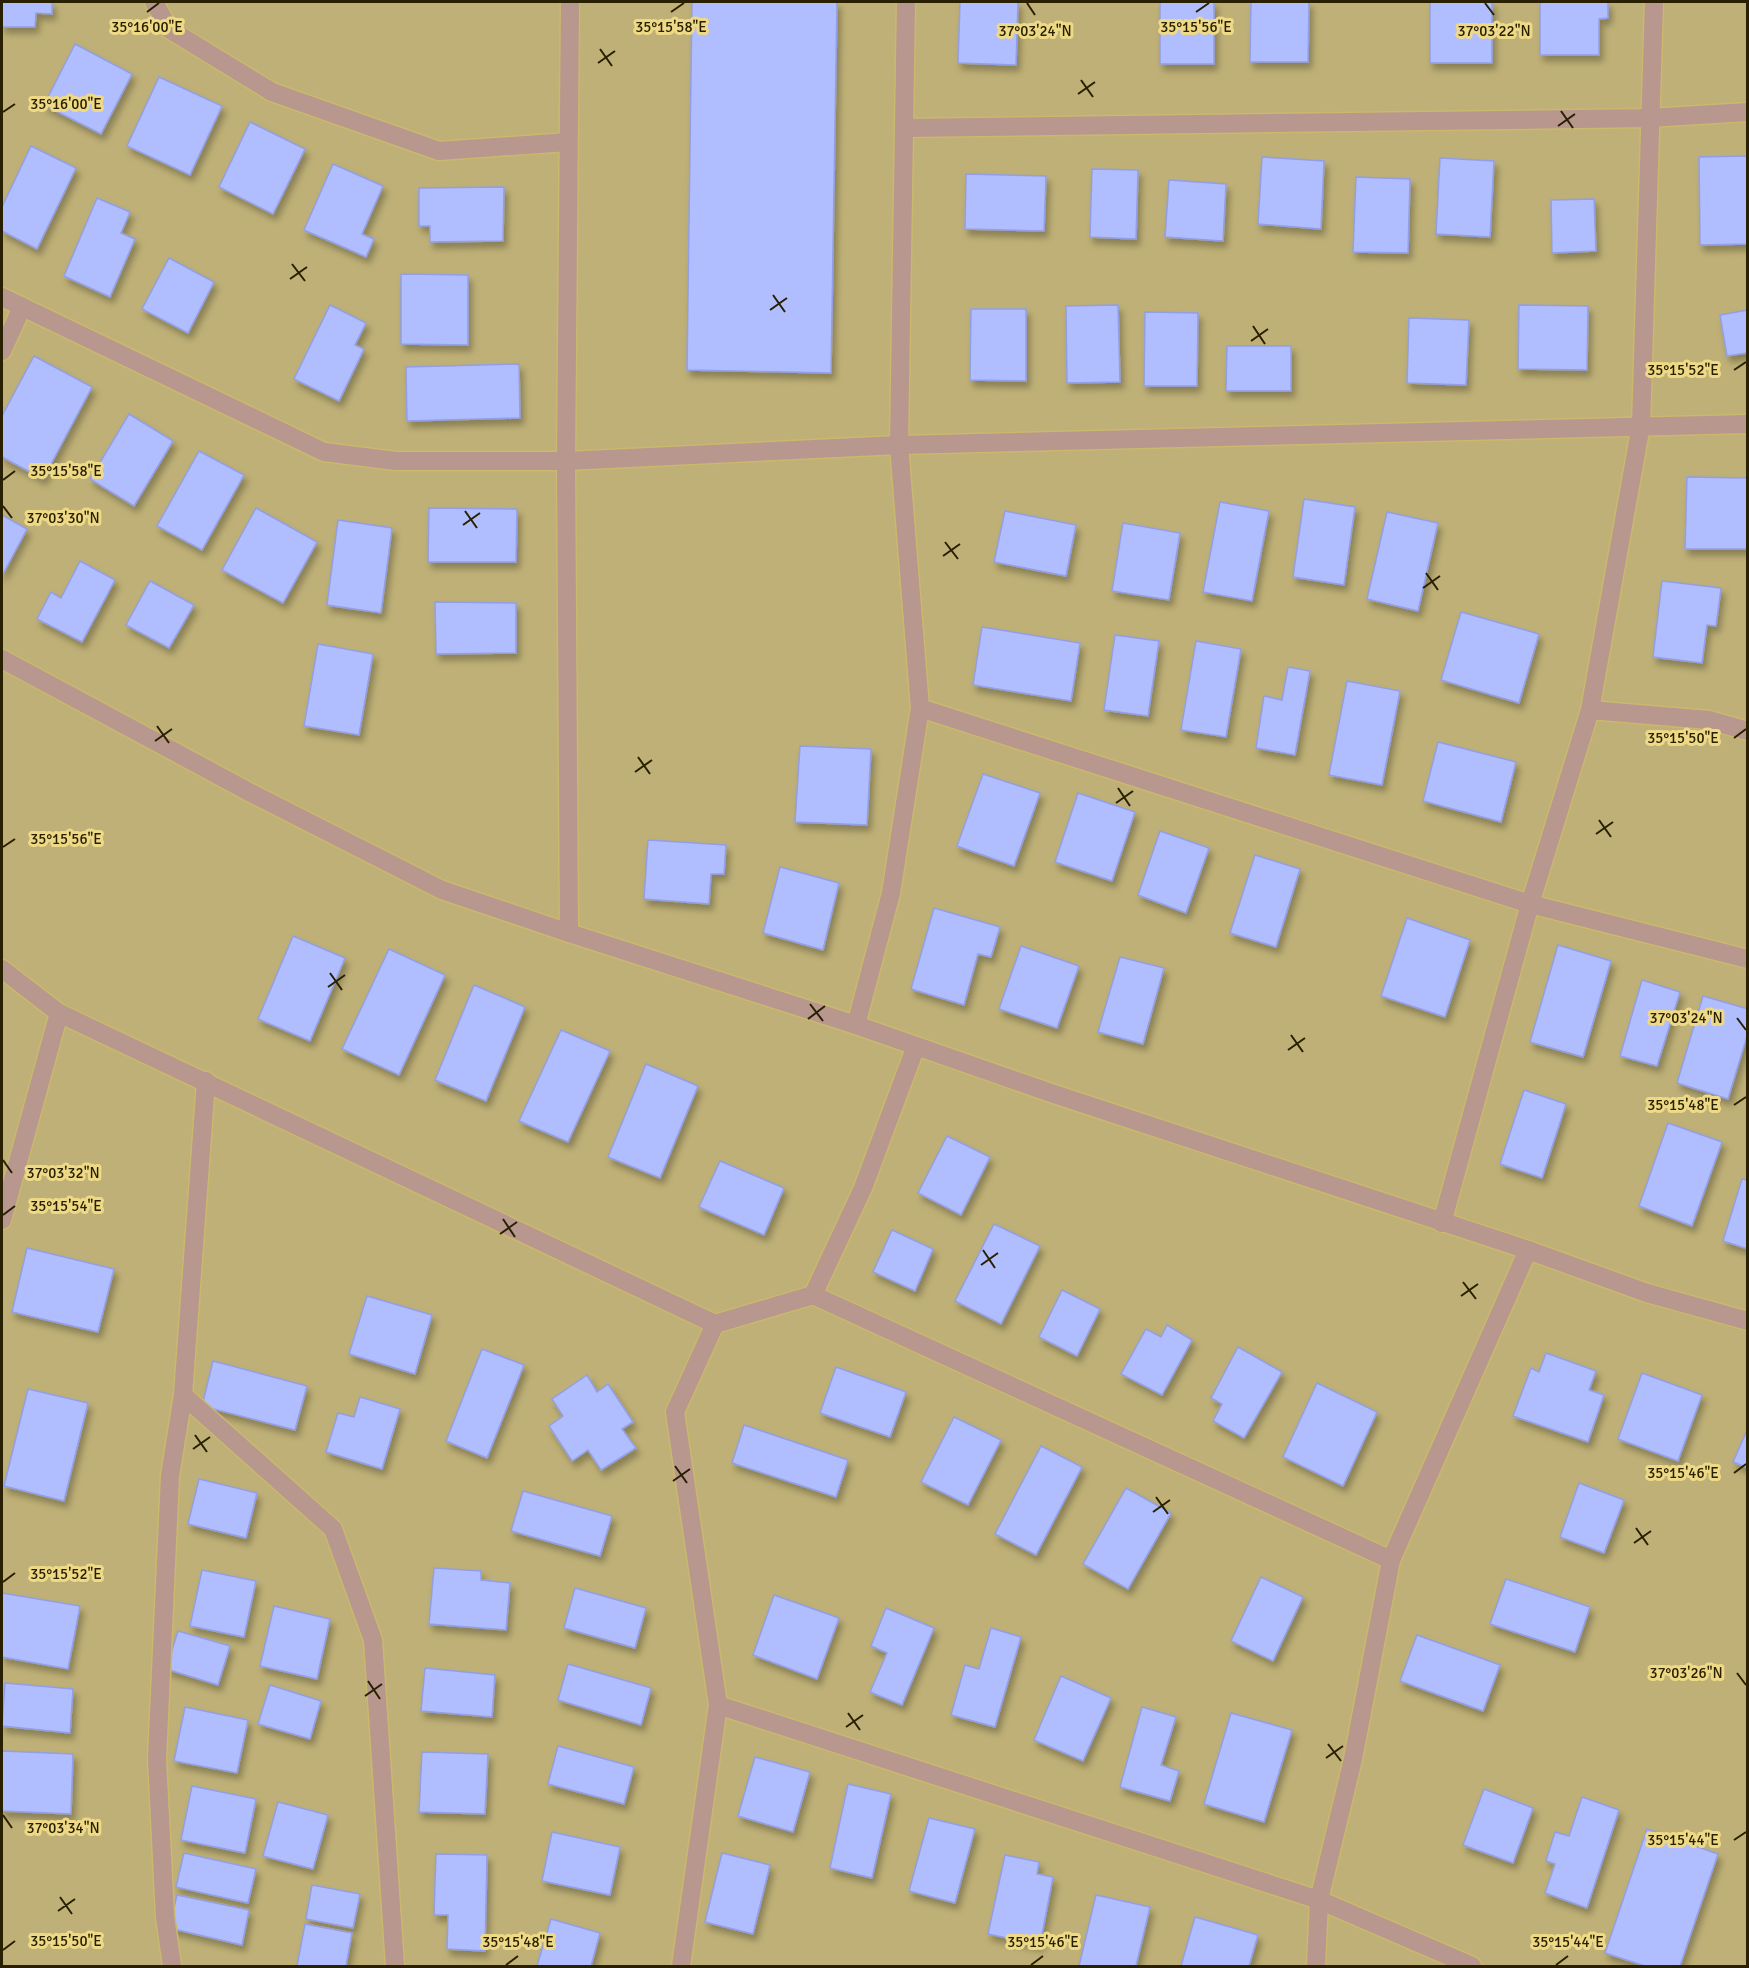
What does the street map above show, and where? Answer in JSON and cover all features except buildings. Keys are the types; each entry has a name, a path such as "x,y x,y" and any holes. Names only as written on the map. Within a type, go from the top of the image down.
{"street":[{"path":"154,2 169,29 272,92 439,151 568,142"},
{"path":"569,933 566,461 570,2"},
{"path":"856,1025 891,893 920,708 899,445 906,2"},
{"path":"1442,1223 1530,904 1590,710 1641,425 1654,2"},
{"path":"904,128 1649,118 1748,112"},
{"path":"2,297 324,452 396,460 566,461 899,445 1748,424"},
{"path":"2,351 22,307"},
{"path":"2,659 253,794 442,890 856,1025 1528,1250 1647,1293 1748,1321"},
{"path":"920,708 1530,904 1748,959"},
{"path":"1590,710 1709,720 1748,731"},
{"path":"2,969 59,1013 715,1324 813,1295 1391,1560"},
{"path":"2,1220 59,1013"},
{"path":"813,1295 863,1188 916,1046"},
{"path":"172,1966 165,1917 156,1759 171,1476 183,1395 206,1081"},
{"path":"1316,1966 1319,1900 1353,1760 1391,1560 1528,1250"},
{"path":"681,1966 718,1705 675,1412 715,1324"},
{"path":"183,1395 333,1529 373,1640 394,1966"},
{"path":"718,1705 1319,1900 1472,1966"}],"shaded area":[{"path":"2,2 1747,2 1747,1966 2,1966"}]}
